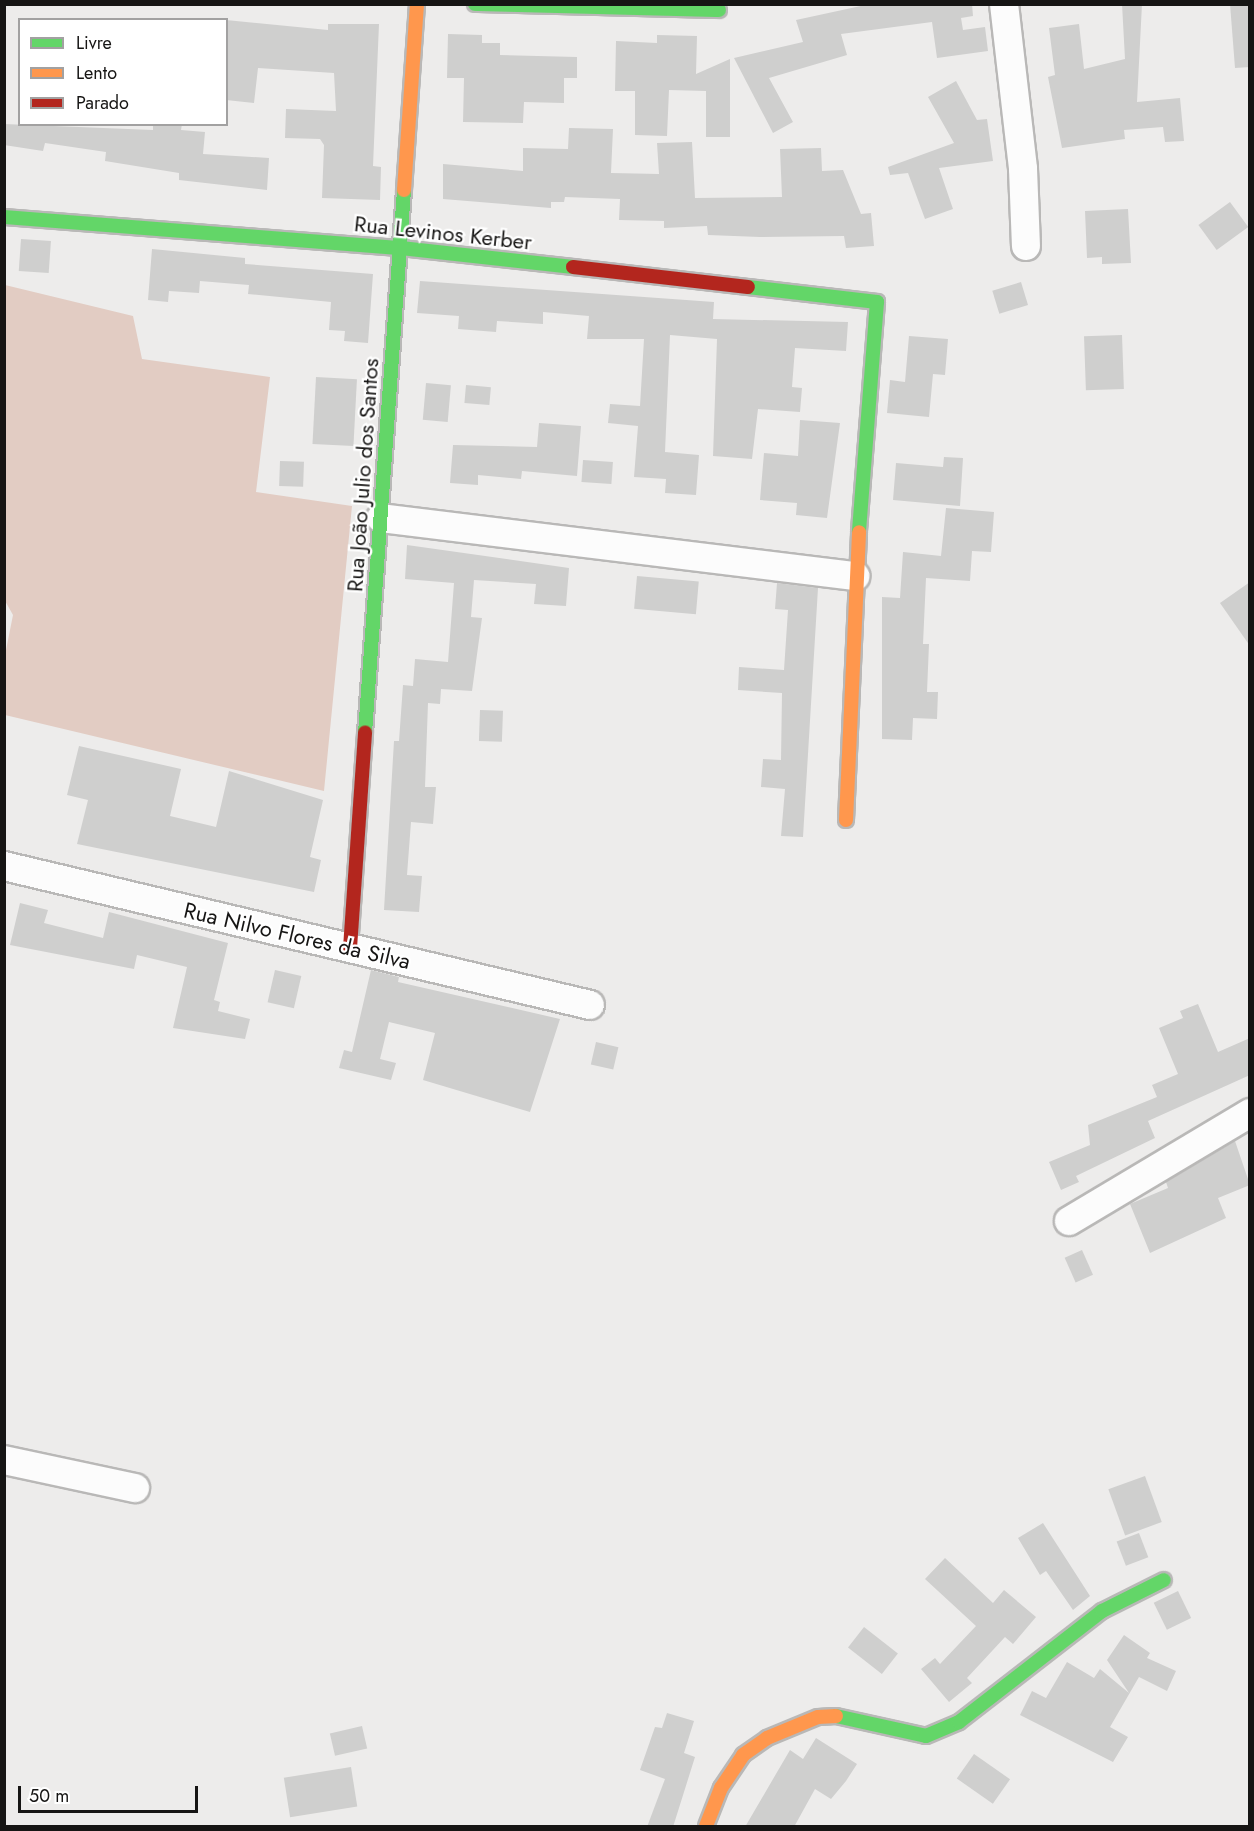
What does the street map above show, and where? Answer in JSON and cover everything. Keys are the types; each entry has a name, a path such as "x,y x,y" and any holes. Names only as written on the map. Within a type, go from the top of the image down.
{"street":[{"name":"Rua João Julio dos Santos","path":"350,948 417,4"},
{"path":"474,4 719,10"},
{"path":"1004,4 1023,169 1026,246"},
{"name":"Rua Levinos Kerber","path":"4,217 401,248 877,302 855,576"},
{"path":"381,518 855,576 846,820"},
{"name":"Rua Nilvo Flores da Silva","path":"4,866 590,1005"},
{"path":"1069,1221 1250,1113"},
{"path":"4,1460 135,1488"},
{"path":"706,1827 721,1788 743,1755 766,1738 818,1717 835,1716 926,1737 959,1722 1102,1611 1164,1580"}],"shaded area":[{"path":"5,230 5,285 133,316 142,359 270,377 256,492 352,506 324,791 5,715 5,655 13,615 4,599"}],"building":[{"path":"870,4 972,4 973,16 961,18 963,30 985,27 988,51 937,58 932,22 841,34 847,55 769,78 793,122 773,133 734,58 803,42 796,20"},
{"path":"1122,4 1142,4 1137,102 1180,98 1184,141 1165,142 1163,127 1124,130 1125,139 1062,148 1048,77 1055,75 1049,28 1079,24 1084,69 1125,59"},
{"path":"1230,4 1250,4 1250,67 1235,68"},
{"path":"228,20 328,30 328,24 379,24 373,166 381,167 380,200 322,198 324,145 320,139 285,138 286,109 336,111 334,73 258,68 254,103 228,100"},
{"path":"448,34 482,35 482,43 500,43 500,55 577,57 577,78 564,78 564,103 524,102 523,123 463,122 464,78 447,78"},
{"path":"657,35 697,36 696,74 730,59 730,137 706,137 706,91 669,90 667,136 635,135 635,91 615,91 616,41 657,43"},
{"path":"956,81 977,120 987,119 993,161 939,168 953,209 925,219 908,173 890,175 888,167 954,143 928,97"},
{"path":"4,124 153,130 153,126 182,126 181,130 205,132 203,154 269,158 267,190 179,180 179,173 105,161 106,152 45,143 43,151 4,145"},
{"path":"569,128 613,129 611,173 659,174 657,143 692,142 695,198 782,197 780,149 821,148 822,171 843,170 861,214 871,213 874,246 846,248 844,236 708,235 707,226 664,228 664,221 619,220 620,199 565,197 564,202 551,202 551,208 443,199 443,164 523,171 523,148 568,149"},
{"path":"1230,202 1248,227 1217,250 1198,225"},
{"path":"1128,209 1131,263 1102,264 1102,257 1087,258 1085,211"},
{"path":"21,239 51,241 49,273 19,271"},
{"path":"152,249 245,258 245,264 373,274 368,343 344,341 345,331 329,330 331,302 248,294 249,285 200,281 199,293 169,291 168,302 148,300"},
{"path":"420,281 714,302 713,319 848,322 846,351 795,348 792,387 802,388 800,412 758,409 752,459 713,456 717,339 670,335 665,452 699,455 696,495 665,493 666,479 634,477 638,426 608,423 610,404 640,406 644,339 587,339 589,316 543,312 543,324 497,321 496,332 458,329 459,316 417,313"},
{"path":"1021,282 1028,305 999,314 992,291"},
{"path":"1122,335 1124,389 1086,390 1084,336"},
{"path":"909,336 948,339 945,375 933,374 929,417 887,413 890,380 905,382"},
{"path":"316,377 357,379 353,446 312,444"},
{"path":"426,383 451,385 448,422 423,420"},
{"path":"466,385 491,387 489,405 464,403"},
{"path":"800,420 840,423 827,518 796,515 797,503 760,500 764,453 798,456"},
{"path":"539,423 581,426 577,476 522,471 521,479 478,475 478,485 450,483 453,445 537,447"},
{"path":"944,457 963,458 960,506 893,500 896,463 943,467"},
{"path":"583,460 613,462 611,484 581,482"},
{"path":"280,461 304,462 303,487 279,486"},
{"path":"946,508 994,512 991,552 972,551 970,581 926,578 923,644 929,644 927,692 938,692 937,719 913,718 912,740 882,739 882,597 900,598 903,552 941,556"},
{"path":"407,545 569,568 566,606 534,604 536,584 474,580 471,617 482,618 472,691 441,689 440,704 428,703 425,787 436,787 433,824 411,822 407,875 422,876 419,912 384,910 394,741 399,741 403,685 413,686 415,659 448,662 454,583 405,579"},
{"path":"637,576 699,581 696,614 634,609"},
{"path":"1250,582 1250,646 1220,603"},
{"path":"777,583 818,588 803,837 781,836 785,789 761,787 763,759 781,760 782,693 738,690 739,667 784,670 788,610 775,609"},
{"path":"480,710 503,711 502,742 479,741"},
{"path":"79,746 181,769 170,816 216,827 229,771 323,800 310,857 321,860 314,892 77,844 88,800 67,795"},
{"path":"20,903 48,910 44,923 103,938 109,912 228,943 214,1000 220,1002 218,1011 250,1019 245,1039 173,1028 187,967 137,955 134,969 10,945"},
{"path":"275,970 301,976 294,1008 268,1002"},
{"path":"371,970 399,977 398,982 560,1019 530,1112 423,1080 435,1033 389,1022 380,1059 396,1063 391,1080 339,1068 344,1050 352,1052"},
{"path":"1198,1004 1218,1052 1250,1038 1250,1075 1148,1121 1155,1138 1076,1176 1079,1182 1061,1190 1049,1162 1090,1145 1088,1125 1157,1097 1152,1085 1178,1074 1159,1028 1183,1018 1180,1011"},
{"path":"596,1042 618,1047 613,1070 591,1064"},
{"path":"1235,1141 1250,1185 1218,1198 1226,1218 1150,1253 1130,1204 1168,1188 1166,1182"},
{"path":"1082,1250 1093,1275 1076,1282 1065,1258"},
{"path":"1145,1476 1162,1522 1125,1535 1108,1489"},
{"path":"1043,1523 1090,1596 1073,1610 1046,1571 1040,1575 1018,1538"},
{"path":"1139,1533 1148,1557 1126,1566 1117,1542"},
{"path":"945,1558 993,1603 1004,1590 1036,1617 1013,1644 1005,1637 967,1678 972,1683 949,1702 921,1669 935,1658 940,1664 976,1626 925,1579"},
{"path":"1178,1591 1191,1618 1167,1630 1154,1603"},
{"path":"864,1627 898,1653 882,1674 848,1647"},
{"path":"1124,1635 1150,1653 1147,1658 1176,1671 1167,1691 1139,1677 1110,1727 1128,1737 1113,1762 1020,1715 1032,1691 1046,1698 1067,1662 1094,1678 1100,1669 1129,1693 1107,1660"},
{"path":"667,1713 694,1721 684,1753 695,1757 673,1827 647,1827 665,1779 640,1770 655,1727 662,1728"},
{"path":"362,1726 367,1748 335,1756 330,1733"},
{"path":"816,1738 857,1764 846,1781 831,1799 815,1789 794,1827 745,1827 790,1750 803,1759"},
{"path":"974,1754 1010,1779 993,1804 957,1779"},
{"path":"351,1767 357,1807 290,1817 284,1778"}],"traffic: fast":[{"path":"475,4 719,10"},
{"path":"365,733 404,190"},
{"path":"4,217 401,248 573,267"},
{"path":"748,287 877,302 859,532"},
{"path":"836,1716 926,1736 959,1722 1102,1611 1164,1580"}],"traffic: slow":[{"path":"404,190 417,4"},
{"path":"846,820 859,532"},
{"path":"706,1826 721,1788 743,1755 767,1738 818,1717 836,1716"}],"traffic: jam":[{"path":"573,267 748,287"},
{"path":"350,948 365,733"}]}
